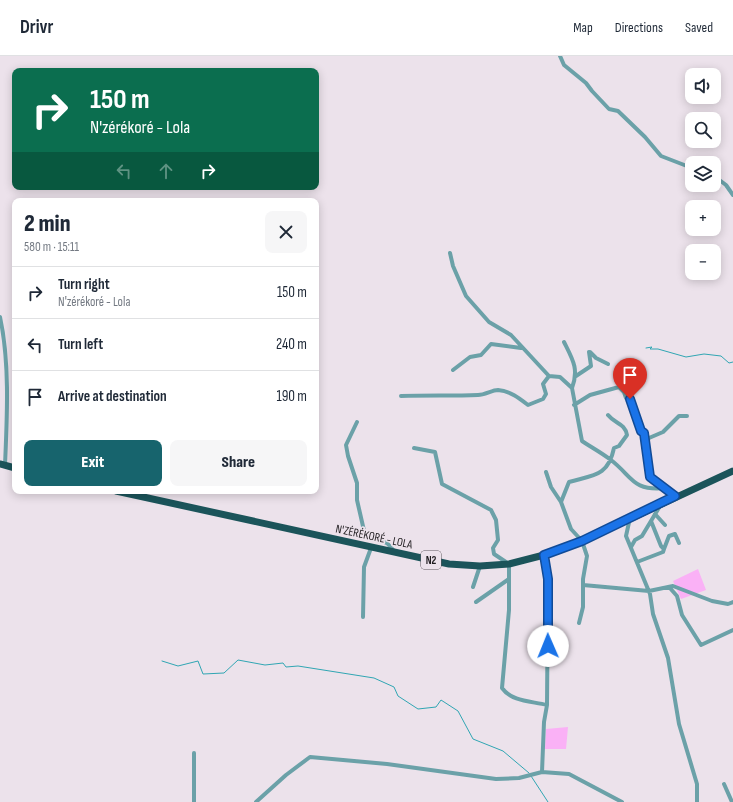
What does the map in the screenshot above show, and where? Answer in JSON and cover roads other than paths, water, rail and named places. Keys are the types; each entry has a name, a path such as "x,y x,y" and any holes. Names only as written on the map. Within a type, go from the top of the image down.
{"highway":[{"path":"2,465 12,467"},
{"name":"N'ZÉRÉKORÉ - LOLA","path":"129,494 448,564 480,566 509,564 544,555 582,541 675,496 733,471"}],"street":[{"path":"560,56 564,65 586,83 609,108 618,112 645,137 661,156 685,165"},
{"path":"721,181 726,185 733,195"},
{"path":"450,254 453,266 466,296 489,322 511,335 521,348 549,376 560,377 572,388"},
{"path":"0,317 3,331 7,416 2,465"},
{"path":"564,342 574,362 576,376 572,388 582,441 611,460 630,479 648,489 665,488"},
{"path":"453,370 470,357 481,355 491,344 521,348"},
{"path":"576,376 591,366 589,352 596,358 608,364"},
{"path":"401,396 437,395 443,397 480,395 497,390 513,394 528,405 543,399 546,394 544,384 549,376"},
{"path":"574,405 590,395 619,387 624,392 626,398 630,399 641,431 644,433 650,477 675,496"},
{"path":"561,502 568,482 603,472 611,460 614,448 618,446 627,435 626,429 621,424 612,420 608,415"},
{"path":"646,442 649,438 663,432 679,416 687,416"},
{"path":"357,422 346,446 357,483 357,500 365,535 387,543 395,552"},
{"path":"414,448 435,452 442,484 491,510 496,520 498,540 493,548 494,554 509,564 510,610 502,688 507,694 517,699 547,705"},
{"path":"546,472 551,487 561,502 570,520 572,529 582,541 587,556 583,584 583,607 579,623"},
{"path":"630,547 635,540 642,536 661,504"},
{"path":"655,514 665,525"},
{"path":"630,518 626,536 649,591 653,614 670,667 679,724 695,775 697,802"},
{"path":"651,521 660,546 664,549"},
{"path":"637,562 663,552 669,536 675,534 679,543"},
{"path":"363,617 364,567 371,548"},
{"path":"542,772 544,722 547,705 548,579 544,555"},
{"path":"473,587 480,566"},
{"path":"476,602 509,579"},
{"path":"583,584 649,591 673,586 712,601 728,604 733,602"},
{"path":"669,587 677,596 682,615 701,645 733,630"},
{"path":"194,753 194,802"},
{"path":"256,802 286,775 310,757 387,764 496,780 519,778 542,772 569,774 622,802"},
{"path":"732,788 725,786 732,802"}],"waterway":[{"path":"646,348 652,347 650,349 658,349 686,357 704,354 721,356 729,363 733,362"},
{"path":"162,661 178,666 198,661 203,674 224,673 238,660 265,665 283,663 286,667 298,666 374,678 394,687 398,696 418,709 436,707 441,700 458,711 473,739 503,751 529,773"},
{"path":"531,776 548,802"}]}
